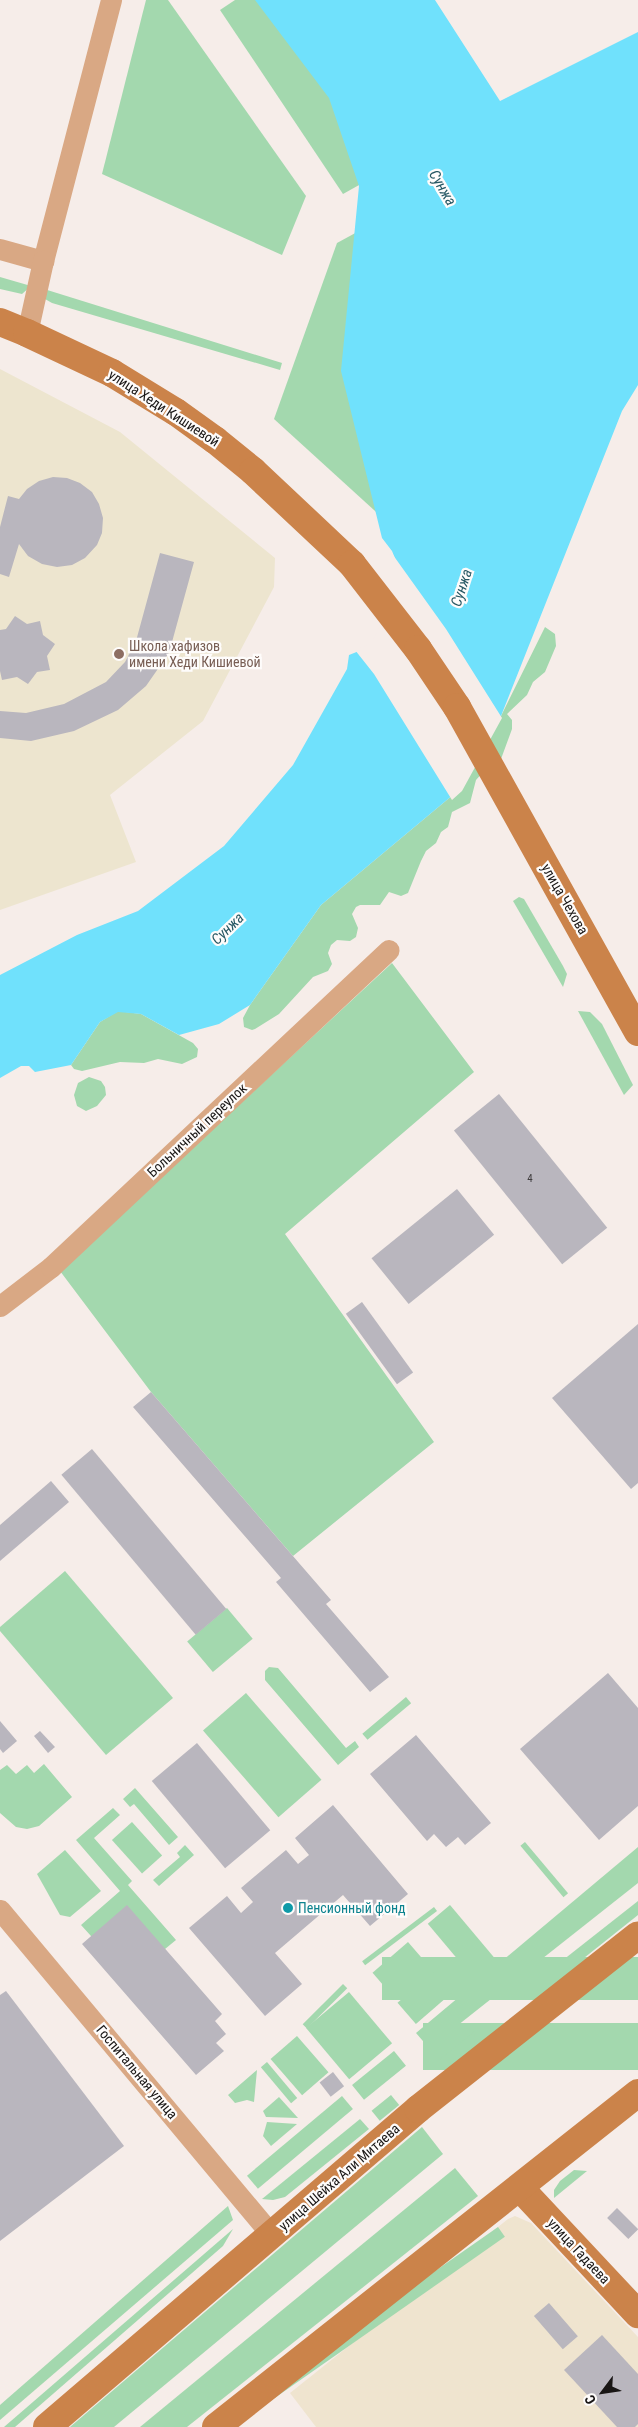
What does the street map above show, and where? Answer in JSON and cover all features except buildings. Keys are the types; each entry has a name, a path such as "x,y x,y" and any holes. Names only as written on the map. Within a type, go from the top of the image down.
{"main road":[{"name":"улица Хеди Кишиевой","path":"0,322 112,373 176,412 253,471 310,522 352,564 389,610 457,708 491,767"},
{"name":"улица Чехова","path":"491,767 638,1032"},
{"name":"улица Шейха Али Митаева","path":"46,2427 425,2104 638,1936"},
{"path":"216,2427 638,2093"},
{"name":"улица Гадаева","path":"520,2188 638,2314"}],"street":[{"path":"27,333 43,261 111,0"},
{"path":"0,249 43,261"},
{"name":"Больничный переулок","path":"0,1306 51,1267 389,950"},
{"name":"Госпитальная улица","path":"1,1913 272,2235"}],"shaded area":[{"name":"Школа хафизов имени Хеди Кишиевой","path":"0,369 120,432 275,558 274,587 203,721 110,795 136,862 0,910"},
{"path":"515,2216 531,2223 638,2337 638,2427 316,2427 290,2393 508,2219"}],"green space":[{"path":"146,0 168,0 306,196 282,255 102,174"},
{"path":"235,0 387,0 477,119 343,194 220,10"},
{"path":"590,105 397,531 274,419 337,243"},
{"path":"0,277 31,286 22,294 0,289"},
{"path":"44,289 282,363 280,370 52,303 45,299"},
{"path":"545,627 555,634 556,646 545,672 533,682 527,695 507,714 512,720 512,729 501,759 485,770 476,780 470,803 452,812 448,827 441,832 436,843 426,851 408,893 401,896 389,892 380,905 360,905 356,907 352,914 358,928 356,937 350,941 337,940 331,945 328,953 332,964 328,971 313,977 279,1014 255,1029 252,1030 244,1027 243,1018 250,1005 321,905 460,789 501,716"},
{"path":"519,897 524,899 567,974 563,987 513,901"},
{"path":"392,963 474,1072 285,1234 434,1442 293,1556 151,1392 60,1271"},
{"path":"118,1011 141,1014 193,1043 198,1049 197,1057 182,1064 158,1059 144,1063 120,1062 82,1071 74,1069 71,1065 100,1022"},
{"path":"578,1011 590,1012 602,1024 633,1085 624,1095"},
{"path":"89,1077 101,1081 105,1087 106,1095 97,1106 86,1111 77,1106 74,1095 78,1083"},
{"path":"65,1571 173,1698 106,1755 0,1631 0,1627"},
{"path":"227,1608 253,1639 213,1672 187,1641"},
{"path":"269,1667 278,1668 346,1748 355,1741 359,1747 338,1765 265,1680 265,1671"},
{"path":"246,1693 321,1780 278,1817 203,1730"},
{"path":"406,1697 411,1703 367,1740 362,1734"},
{"path":"44,1764 72,1797 39,1826 27,1829 16,1827 0,1813 0,1770 7,1765 16,1774 27,1765 34,1773"},
{"path":"135,1788 178,1837 169,1845 134,1804 130,1807 123,1799"},
{"path":"113,1808 120,1815 94,1838 132,1881 128,1885 176,1940 165,1949 91,1936 81,1925 120,1891 76,1840"},
{"path":"132,1822 162,1855 142,1874 112,1840"},
{"path":"525,1842 568,1893 563,1897 520,1846"},
{"path":"185,1845 194,1855 159,1886 153,1880 180,1857 177,1853"},
{"path":"638,1847 638,1883 429,2048 416,2033"},
{"path":"65,1850 101,1891 70,1917 60,1915 37,1874"},
{"path":"638,1901 638,1915 545,1989 530,1986"},
{"path":"450,1905 494,1957 471,1976 428,1924"},
{"path":"434,1907 437,1911 365,1965 362,1961"},
{"path":"408,1942 426,1963 391,1994 373,1973"},
{"path":"382,1957 638,1957 638,2000 382,2000"},
{"path":"433,1972 451,1993 416,2024 398,2003"},
{"path":"343,1984 347,1988 307,2029 303,2024"},
{"path":"349,1992 392,2043 349,2079 306,2028"},
{"path":"423,2023 638,2023 638,2070 423,2070"},
{"path":"475,2031 474,2045 445,2068 439,2060"},
{"path":"297,2036 328,2072 302,2095 271,2059"},
{"path":"394,2051 406,2066 364,2100 352,2085"},
{"path":"267,2062 297,2098 291,2103 261,2067"},
{"path":"257,2070 254,2102 247,2100 235,2103 228,2095"},
{"path":"391,2095 399,2105 380,2121 372,2111"},
{"path":"342,2096 353,2109 258,2189 247,2176"},
{"path":"279,2097 298,2118 266,2117 263,2111"},
{"path":"360,2119 369,2129 285,2197 273,2200 262,2199"},
{"path":"267,2122 297,2124 271,2146 263,2136"},
{"path":"422,2127 443,2154 114,2427 70,2427"},
{"path":"455,2168 478,2196 187,2427 140,2427"},
{"path":"574,2170 587,2171 554,2198 554,2190 560,2181"},
{"path":"228,2206 233,2220 0,2420 0,2405"},
{"path":"498,2227 505,2237 242,2421 235,2411"},
{"path":"233,2229 223,2246 15,2427 4,2427"}],"water":[{"name":"Сунжа","path":"255,0 435,0 500,101 638,32 638,385 622,411 501,716 460,789 321,905 250,1005 219,1024 179,1035 141,1014 118,1012 100,1022 71,1065 35,1072 29,1066 21,1066 0,1078 0,975 77,935 138,911 224,846 293,765 347,669 349,655 374,645 385,623 397,563 392,551 382,538 341,371 359,186 329,98"}],"pier":[{"path":"378,534 446,629 502,718 462,791 452,800 374,674 355,650 372,643 390,602 390,581 394,563"}],"place":[{"name":"Школа хафизов имени Хеди Кишиевой","path":"119,654"},
{"name":"Пенсионный фонд","path":"288,1908"}]}
